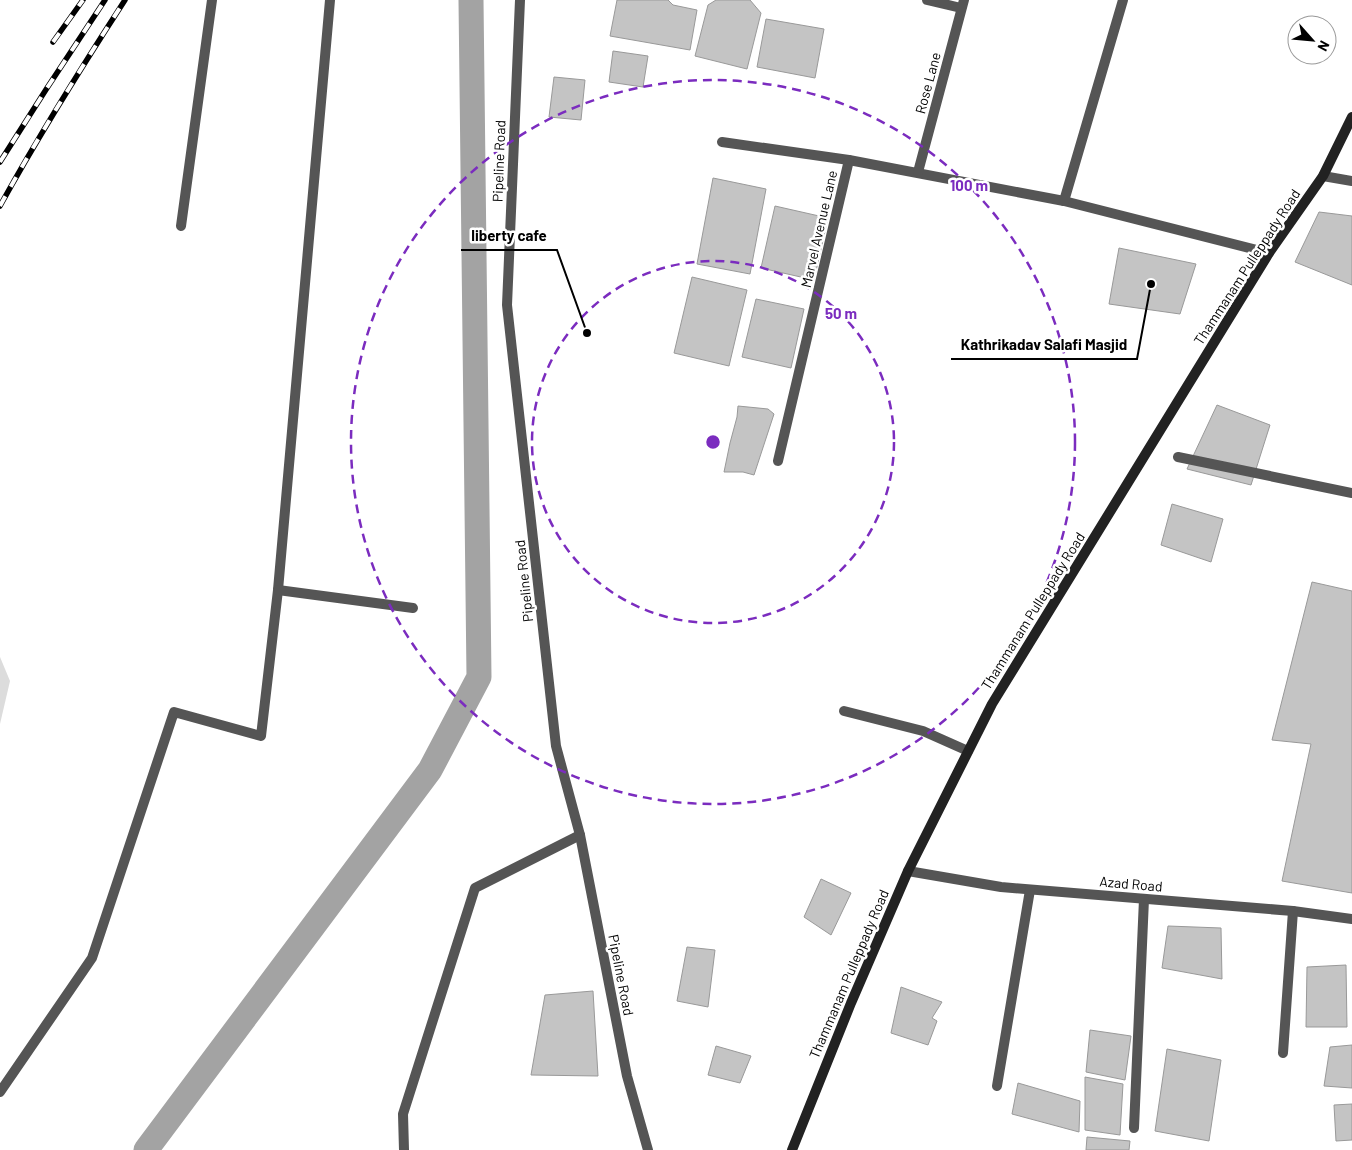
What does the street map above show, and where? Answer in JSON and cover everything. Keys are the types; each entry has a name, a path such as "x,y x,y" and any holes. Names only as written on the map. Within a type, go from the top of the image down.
{"main road":[{"name":"Thammanam Pulleppady Road","path":"792,1150 851,1003 908,871 992,704 1269,253 1323,176 1352,117"}],"street":[{"path":"181,226 212,0"},
{"path":"0,1092 92,958 174,712 261,736 278,590 330,0"},
{"name":"Pipeline Road","path":"520,0 507,305 556,746 580,835 627,1076 648,1150"},
{"path":"927,0 962,4"},
{"path":"1064,201 1123,0"},
{"name":"Rose Lane","path":"918,172 962,4"},
{"path":"722,142 850,160"},
{"name":"Marvel Avenue Lane","path":"778,461 850,160 1064,201 1269,253"},
{"path":"1323,176 1352,181"},
{"path":"1178,456 1352,493"},
{"path":"278,590 413,608"},
{"path":"844,711 923,731 968,751"},
{"path":"404,1150 402,1114 475,888 580,835"},
{"name":"Azad Road","path":"908,871 1001,887 1293,911 1352,919"},
{"path":"997,1086 1030,890"},
{"path":"1134,1128 1144,899"},
{"path":"1283,1053 1293,911"}],"shaded area":[{"path":"0,657 10,681 0,724"}],"building":[{"path":"617,0 668,0 673,5 697,10 690,50 610,36"},
{"path":"716,0 750,0 761,13 747,69 695,56 708,5"},
{"path":"766,19 824,29 815,78 757,67"},
{"path":"613,51 648,56 643,87 609,82"},
{"path":"554,77 585,80 581,120 549,117"},
{"path":"713,178 766,189 750,274 697,264"},
{"path":"775,206 828,218 814,280 761,268"},
{"path":"1319,212 1352,216 1352,285 1295,262"},
{"path":"1119,248 1196,264 1180,314 1109,304"},
{"path":"692,277 747,290 729,366 674,353"},
{"path":"756,299 804,309 791,368 742,357"},
{"path":"1217,405 1270,425 1251,485 1187,469"},
{"path":"738,406 768,409 774,414 754,475 743,472 724,472"},
{"path":"1172,504 1223,519 1211,562 1161,545"},
{"path":"1312,582 1352,591 1352,893 1282,881 1311,744 1272,740"},
{"path":"821,879 851,893 831,935 804,917"},
{"path":"1168,926 1221,928 1222,979 1162,968"},
{"path":"687,947 715,950 708,1007 677,1001"},
{"path":"1346,965 1347,1027 1306,1027 1307,967"},
{"path":"901,987 942,1002 932,1018 937,1021 928,1045 891,1033"},
{"path":"593,991 598,1076 531,1075 545,995"},
{"path":"1090,1030 1131,1036 1125,1080 1086,1072"},
{"path":"1352,1045 1352,1088 1324,1086 1330,1047"},
{"path":"716,1046 751,1056 740,1083 708,1075"},
{"path":"1167,1049 1221,1060 1209,1141 1155,1131"},
{"path":"1085,1077 1123,1084 1120,1135 1085,1130"},
{"path":"1018,1083 1080,1101 1079,1132 1012,1114"},
{"path":"1352,1104 1352,1140 1336,1141 1334,1105"},
{"path":"1087,1137 1130,1141 1129,1150 1086,1150"}],"waterway":[{"path":"146,1150 430,770 479,677 471,0"}],"railway":[{"path":"53,42 83,0"},
{"path":"0,162 105,0"},
{"path":"0,206 30,153 125,0"}],"place":[{"name":"Kathrikadav Salafi Masjid","path":"1151,284"},
{"name":"liberty cafe","path":"587,333"}]}
